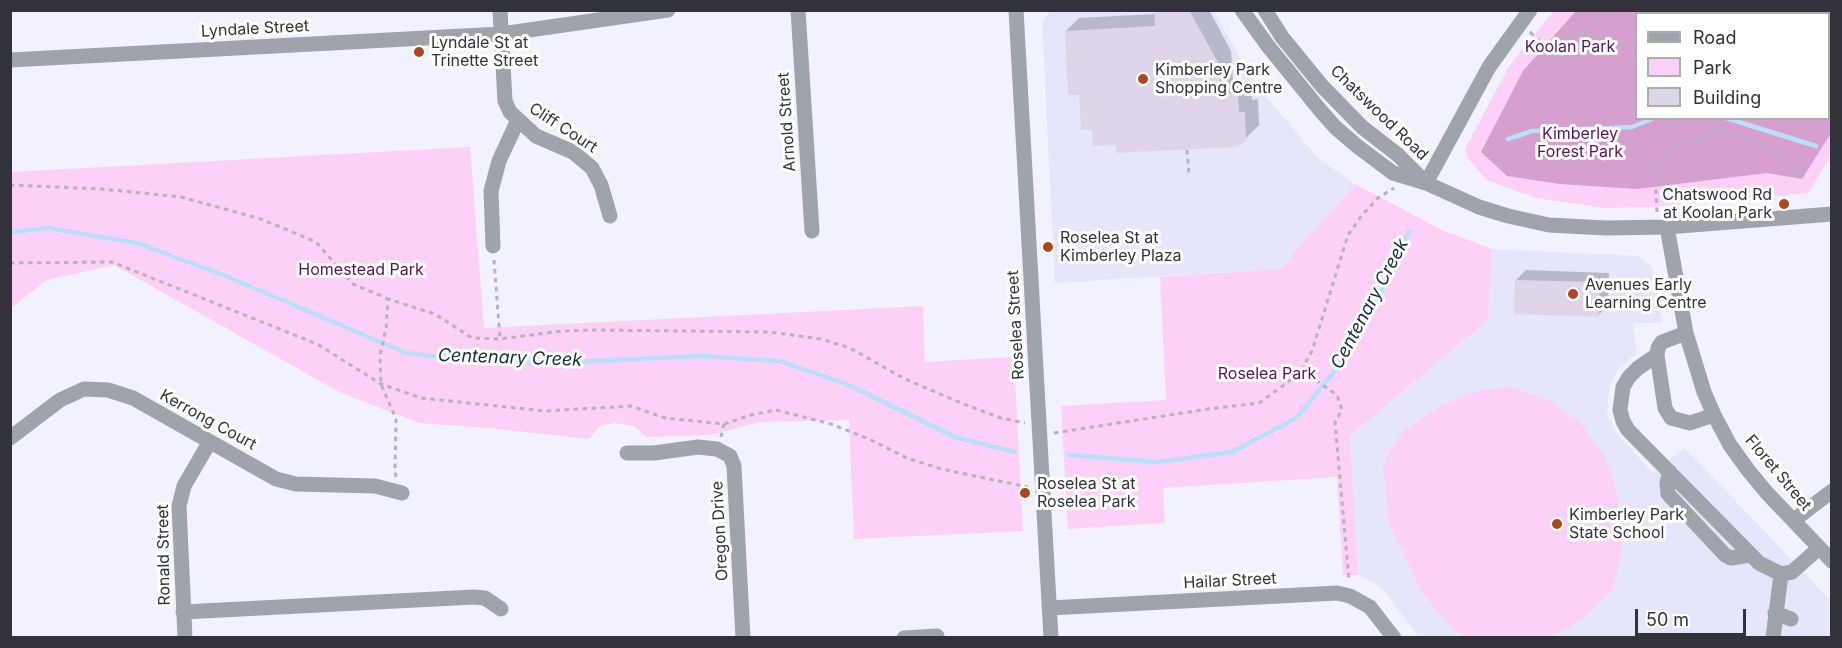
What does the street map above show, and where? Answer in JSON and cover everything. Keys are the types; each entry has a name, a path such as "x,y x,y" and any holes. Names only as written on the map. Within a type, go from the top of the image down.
{"street":[{"name":"Cliff Court","path":"500,10 505,101 510,112 536,136 573,152 592,168 602,185 610,216"},
{"name":"Lyndale Street","path":"10,60 501,34 668,10"},
{"name":"Arnold Street","path":"798,10 812,231"},
{"name":"Roselea Street","path":"1016,10 1051,638"},
{"name":"Chatswood Road","path":"1242,10 1324,115 1357,146 1393,173 1422,182 1479,207 1541,224 1606,228 1667,227 1832,214"},
{"name":"Chatswood Road","path":"1265,10 1282,37 1342,107 1362,127 1398,154 1422,182"},
{"path":"1422,182 1489,67 1530,10"},
{"path":"1324,115 1342,107"},
{"path":"1335,127 1342,107"},
{"path":"493,246 491,190 500,161 518,120"},
{"name":"Floret Street","path":"1667,227 1686,333 1704,392 1714,415 1730,445 1748,470 1832,561"},
{"path":"1686,333 1662,342 1657,355 1665,408 1671,418 1690,423 1714,415"},
{"path":"1657,355 1629,377 1623,387 1620,410 1629,430 1759,563 1781,574 1791,572 1819,548"},
{"name":"Kerrong Court","path":"10,438 60,400 84,389 108,390 133,398 276,479 296,484 375,486 402,493"},
{"name":"Ronald Street","path":"185,638 179,506 184,486 209,443"},
{"name":"Oregon Drive","path":"627,453 654,453 698,447 717,449 730,456 735,466 743,638"},
{"path":"1794,520 1832,491"},
{"path":"1773,638 1781,574"},
{"name":"Hailar Street","path":"1049,608 1337,593 1350,596"},
{"path":"1350,596 1370,607 1394,638"},
{"path":"183,612 474,597 485,598 501,609"},
{"path":"1775,614 1791,619"},
{"path":"904,638 937,636"}],"path":[{"path":"1520,23 1541,43 1555,45 1579,32 1608,10"},
{"path":"1579,32 1635,48"},
{"path":"1716,133 1722,120"},
{"path":"1657,212 1655,169 1675,146 1716,133 1754,141 1799,171"},
{"path":"1187,150 1190,175"},
{"path":"1058,433 1259,403 1299,374 1312,351 1348,235 1362,215 1378,198 1393,189 1422,182"},
{"path":"10,185 102,189 181,197 261,219 316,242 353,284 388,299 435,314 472,338 500,339 562,331 594,330 770,332 821,339 850,348 905,379 961,403 1001,418 1025,422"},
{"path":"493,246 500,339"},
{"path":"10,262 112,262 317,344 381,384 421,398 545,411 631,406 665,418 724,424 776,410 831,424 869,439 907,458 941,469 1028,488 1028,478"},
{"path":"388,299 386,329 380,356 381,384 396,419 395,472 402,493"},
{"path":"1299,374 1317,381 1338,395 1342,410 1335,422 1350,596"}],"shaded area":[{"path":"1050,11 1214,11 1253,81 1317,157 1355,184 1280,269 1055,283 1042,22"},
{"name":"Kimberley Park State School","path":"1492,249 1637,256 1652,267 1663,323 1633,323 1637,353 1618,369 1609,388 1607,413 1616,433 1653,473 1685,448 1831,601 1831,637 1419,637 1381,587 1358,575 1350,436 1488,320"}],"green space":[{"name":"Kimberley Forest Park","path":"1554,11 1831,11 1831,155 1809,193 1650,207 1605,208 1536,198 1487,180 1468,159 1465,149 1507,70"},
{"name":"Kimberley Forest Park","path":"1576,11 1831,11 1831,133 1802,179 1767,173 1637,189 1560,184 1507,176 1481,152 1523,71"},
{"name":"Homestead Park","path":"470,147 484,328 923,306 925,362 1014,357 1023,531 854,539 849,420 760,422 710,435 646,437 634,426 615,423 600,426 589,439 419,423 339,392 114,265 47,280 11,308 11,172"},
{"name":"Roselea Park","path":"1355,184 1442,230 1492,249 1488,320 1350,436 1358,575 1343,575 1337,477 1163,488 1165,523 1068,529 1061,406 1166,400 1160,277 1280,269"},
{"path":"1509,387 1545,398 1580,422 1606,459 1618,498 1622,550 1613,589 1583,619 1551,637 1467,637 1456,632 1422,593 1389,523 1383,466 1401,433 1440,406 1477,391"}],"building":[{"name":"Kimberley Park Shopping Centre","path":"1154,10 1189,10 1219,64 1220,95 1238,93 1239,112 1245,112 1246,140 1237,147 1116,153 1116,145 1093,146 1092,130 1081,130 1079,95 1068,95 1065,31 1155,26"},
{"path":"1515,280 1600,282 1599,317 1514,314"}],"waterway":[{"name":"Centenary Creek","path":"1508,139 1532,131 1632,127 1649,120"},
{"path":"1732,120 1816,146"},
{"name":"Centenary Creek","path":"10,232 48,228 137,243 226,276 406,353 472,360 553,363 700,356 780,361 851,386 955,437 1015,452"},
{"name":"Centenary Creek","path":"1069,455 1158,462 1232,452 1296,418 1335,371 1380,294 1409,231"}],"place":[{"name":"Lyndale St at Trinette Street","path":"419,52"},
{"name":"Kimberley Park Shopping Centre","path":"1143,79"},
{"name":"Chatswood Rd at Koolan Park","path":"1784,204"},
{"name":"Roselea St at Kimberley Plaza","path":"1048,247"},
{"name":"Avenues Early Learning Centre","path":"1573,294"},
{"name":"Roselea St at Roselea Park","path":"1025,493"},
{"name":"Kimberley Park State School","path":"1557,524"}],"park label":[{"name":"Koolan Park","path":"1570,47"}]}
